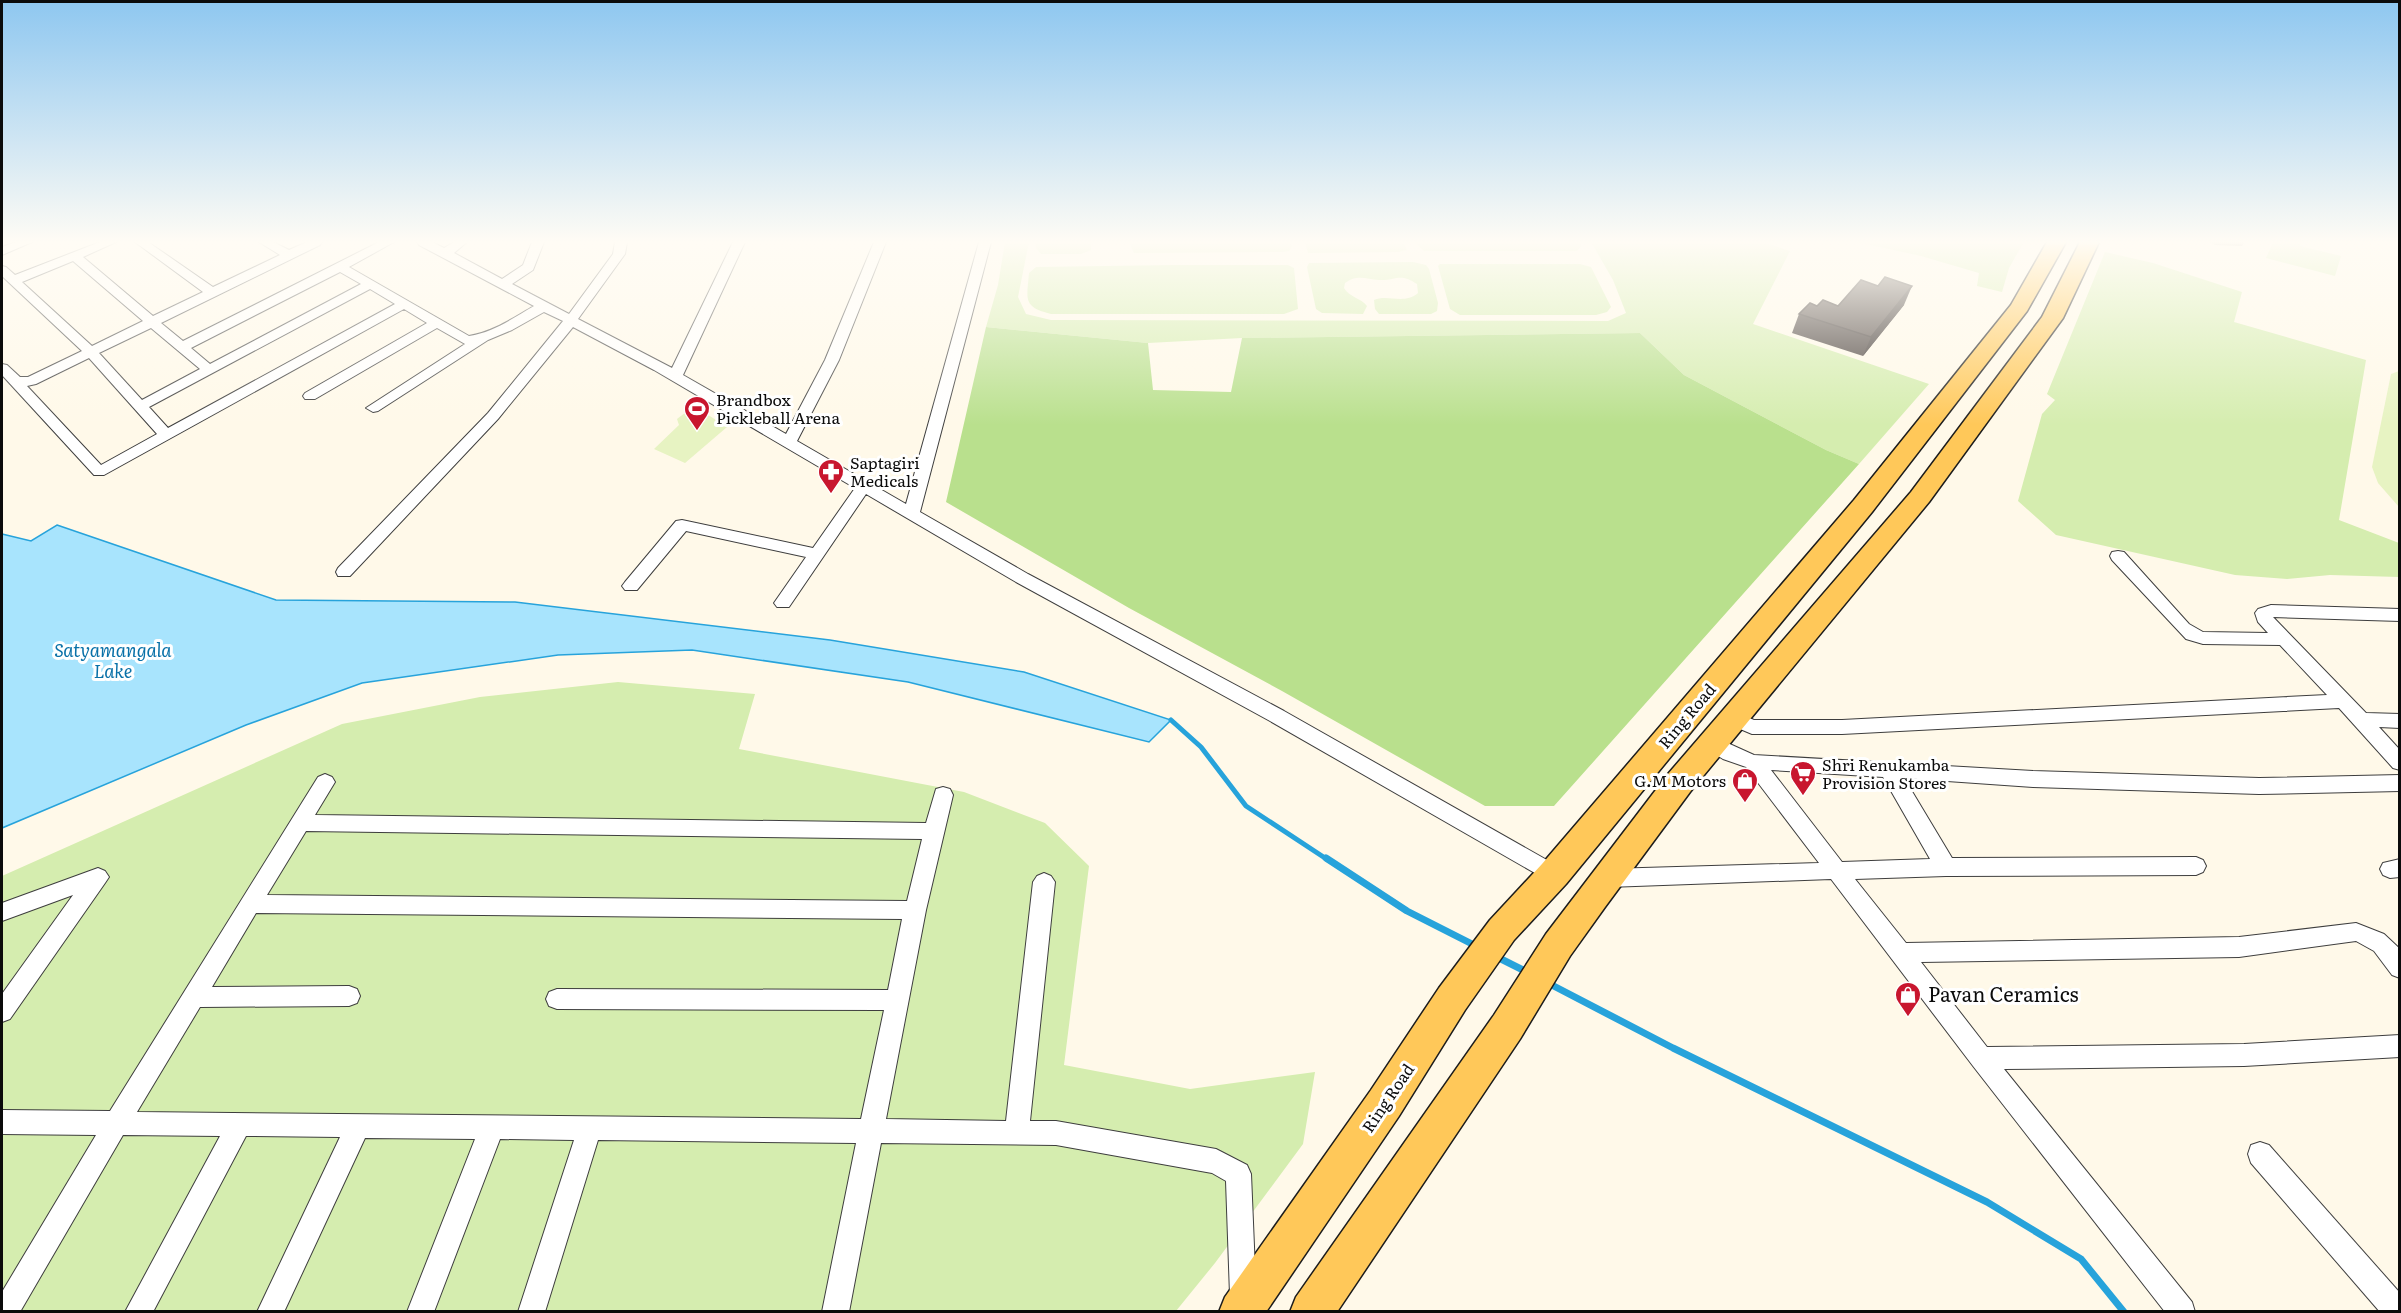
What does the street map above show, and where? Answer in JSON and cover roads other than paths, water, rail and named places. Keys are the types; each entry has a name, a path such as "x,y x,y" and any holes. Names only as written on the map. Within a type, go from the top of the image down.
{"main road":[{"name":"Ring Road","path":"1242,1309 1385,1103 1452,999 1502,930 1554,874 1863,506 2023,303"},
{"path":"1311,1311 1507,1027 1558,945 1600,887 1712,743 1920,497 2052,318 2059,303"},
{"path":"2020,308 2052,318"},
{"path":"1554,874 1600,887"}],"street":[{"path":"39,303 91,351 166,435"},
{"path":"130,303 209,370"},
{"path":"16,382 31,381 189,303"},
{"path":"182,347 267,303"},
{"path":"141,406 334,303"},
{"path":"540,303 675,376 1022,578 1277,716 1554,874"},
{"path":"344,572 493,416 583,303"},
{"path":"675,376 710,303"},
{"path":"789,442 832,360 855,303"},
{"path":"912,513 968,303"},
{"path":"2,368 99,471 404,304 467,340 495,335 545,306"},
{"path":"310,396 436,323"},
{"path":"373,408 482,339"},
{"path":"783,603 864,486"},
{"path":"631,586 682,525 816,555"},
{"path":"2118,556 2182,628 2192,635 2203,638 2283,639"},
{"path":"2399,615 2271,611 2264,613 2264,618 2400,763"},
{"path":"1733,718 1752,728 1842,727 2344,701"},
{"path":"2361,720 2400,721"},
{"path":"1712,743 1730,754 1752,762 2033,779 2259,786 2400,783"},
{"path":"1752,762 1981,1058 2182,1311"},
{"path":"1889,770 1946,867"},
{"path":"5,1311 116,1124 325,782"},
{"path":"835,1311 915,910 943,795"},
{"path":"300,823 934,831"},
{"path":"1600,887 1837,871 1946,867 2196,866"},
{"path":"2,912 98,877 2,1012"},
{"path":"1017,1133 1044,882"},
{"path":"251,904 915,910"},
{"path":"1900,953 2239,946 2356,932 2370,935 2384,944 2400,968"},
{"path":"194,997 349,996"},
{"path":"557,999 897,1000"},
{"path":"1981,1058 2244,1055 2400,1046"},
{"path":"2,1122 1056,1133 1216,1161 1238,1174 1242,1309"},
{"path":"138,1311 239,1125"},
{"path":"270,1311 358,1126"},
{"path":"420,1311 492,1127"},
{"path":"531,1311 590,1128"},
{"path":"2260,1154 2398,1311"}],"water":[{"name":"Satyamangala Lake","path":"57,525 276,600 515,602 830,640 1024,672 1171,720 1149,742 908,682 692,650 558,655 362,683 246,725 2,828 2,534 31,541"}],"waterway":[{"path":"1171,720 1201,747 1246,806 1328,860"},
{"path":"1326,858 1407,911 1476,946"},
{"path":"1495,956 1527,972"},
{"path":"1546,982 1673,1048 1987,1202 2081,1259 2124,1312"}],"place":[{"name":"Brandbox Pickleball Arena","path":"697,432"},
{"name":"Saptagiri Medicals","path":"831,495"},
{"name":"Shri Renukamba Provision Stores","path":"1803,797"},
{"name":"G.M Motors","path":"1745,804"},
{"name":"Pavan Ceramics","path":"1908,1018"}]}
